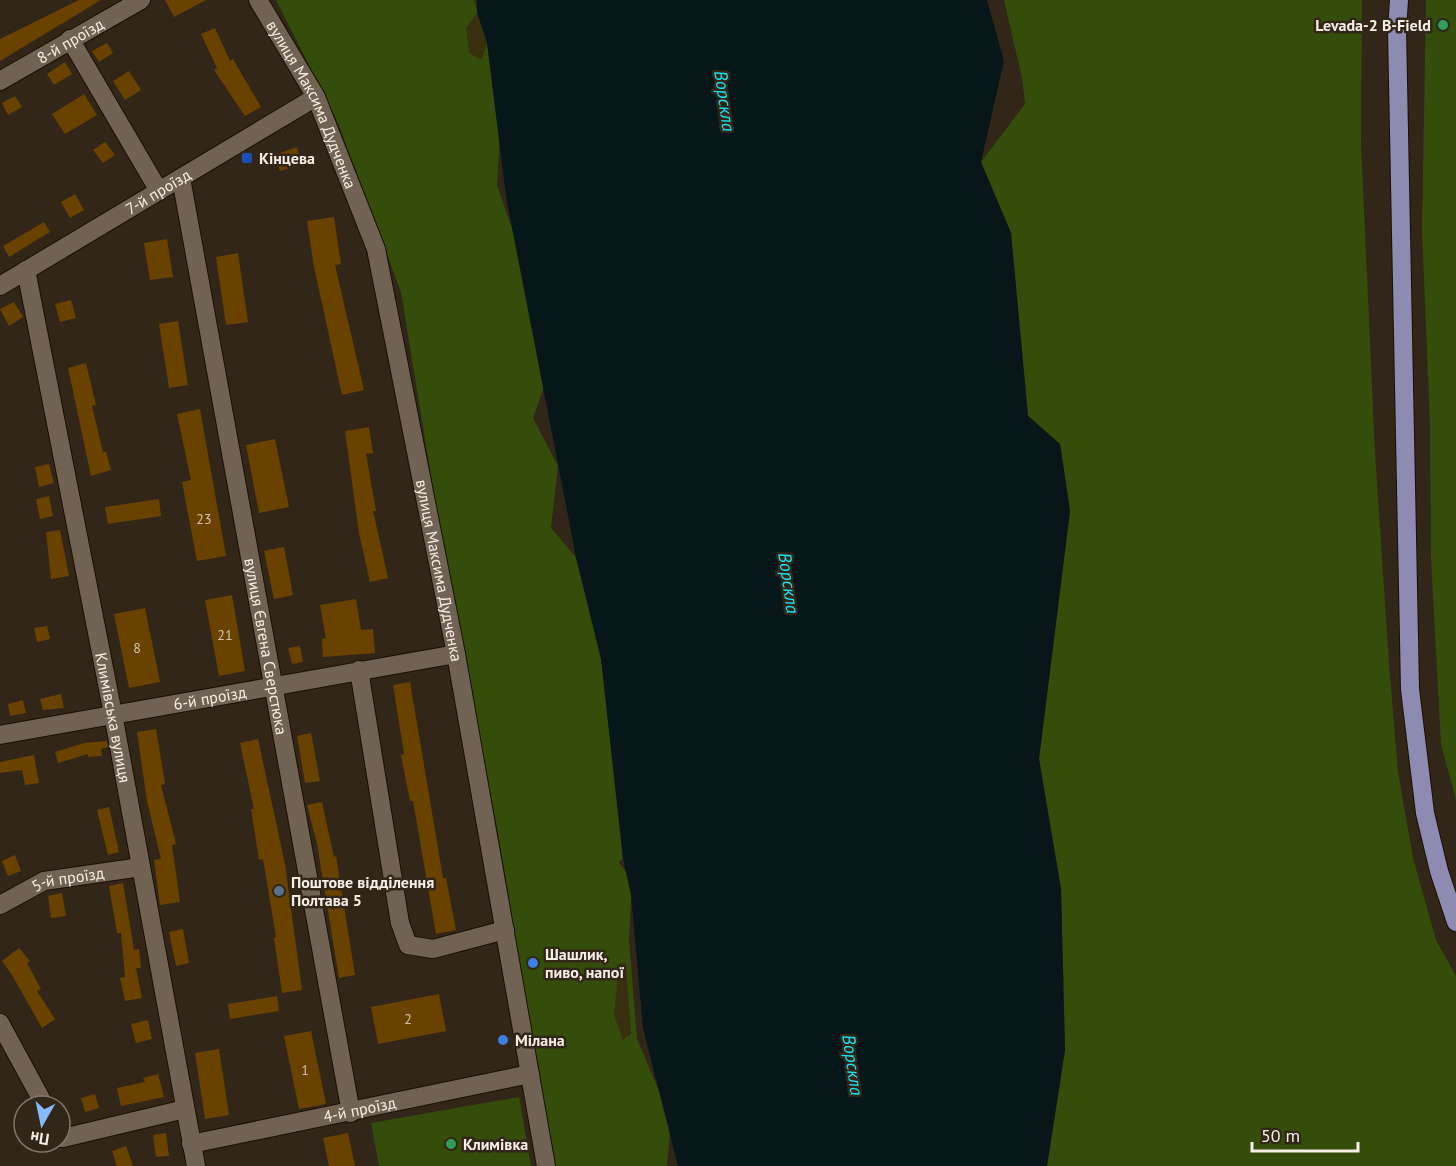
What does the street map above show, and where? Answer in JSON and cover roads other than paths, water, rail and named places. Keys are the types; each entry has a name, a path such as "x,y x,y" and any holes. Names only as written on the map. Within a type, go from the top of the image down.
{"main road":[{"path":"1399,0 1397,30 1410,689 1425,813 1439,871 1456,922"}],"street":[{"name":"8-й проїзд","path":"0,81 141,0"},
{"name":"вулиця Максима Дудченка","path":"258,0 316,97 376,249 456,654 546,1166"},
{"path":"70,39 159,191"},
{"name":"7-й проїзд","path":"0,286 316,97"},
{"name":"вулиця Євгена Сверстюка","path":"182,178 351,1113"},
{"name":"Климівська вулиця","path":"26,270 113,714 196,1166"},
{"name":"6-й проїзд","path":"0,735 456,654"},
{"path":"359,670 400,923 408,945 433,949 505,930"},
{"name":"5-й проїзд","path":"0,905 44,881 141,867"},
{"path":"0,1023 38,1094"},
{"name":"4-й проїзд","path":"191,1144 351,1113 530,1074"},
{"path":"72,1136 185,1109"}],"water":[{"name":"Ворскла","path":"477,0 987,0 1004,61 981,162 1011,233 1028,416 1060,444 1070,511 1039,759 1061,889 1065,1050 1047,1166 678,1166 643,1028 631,895 623,859 601,659 577,562 506,197 487,43 477,13"}],"place":[{"name":"Levada-2 B-Field","path":"1443,25"},
{"name":"Кінцева","path":"247,158"},
{"name":"Поштове відділення Полтава 5","path":"279,891"},
{"name":"Шашлик, пиво, напої","path":"533,963"},
{"name":"Мілана","path":"503,1040"},
{"name":"Климівка","path":"451,1144"}]}
